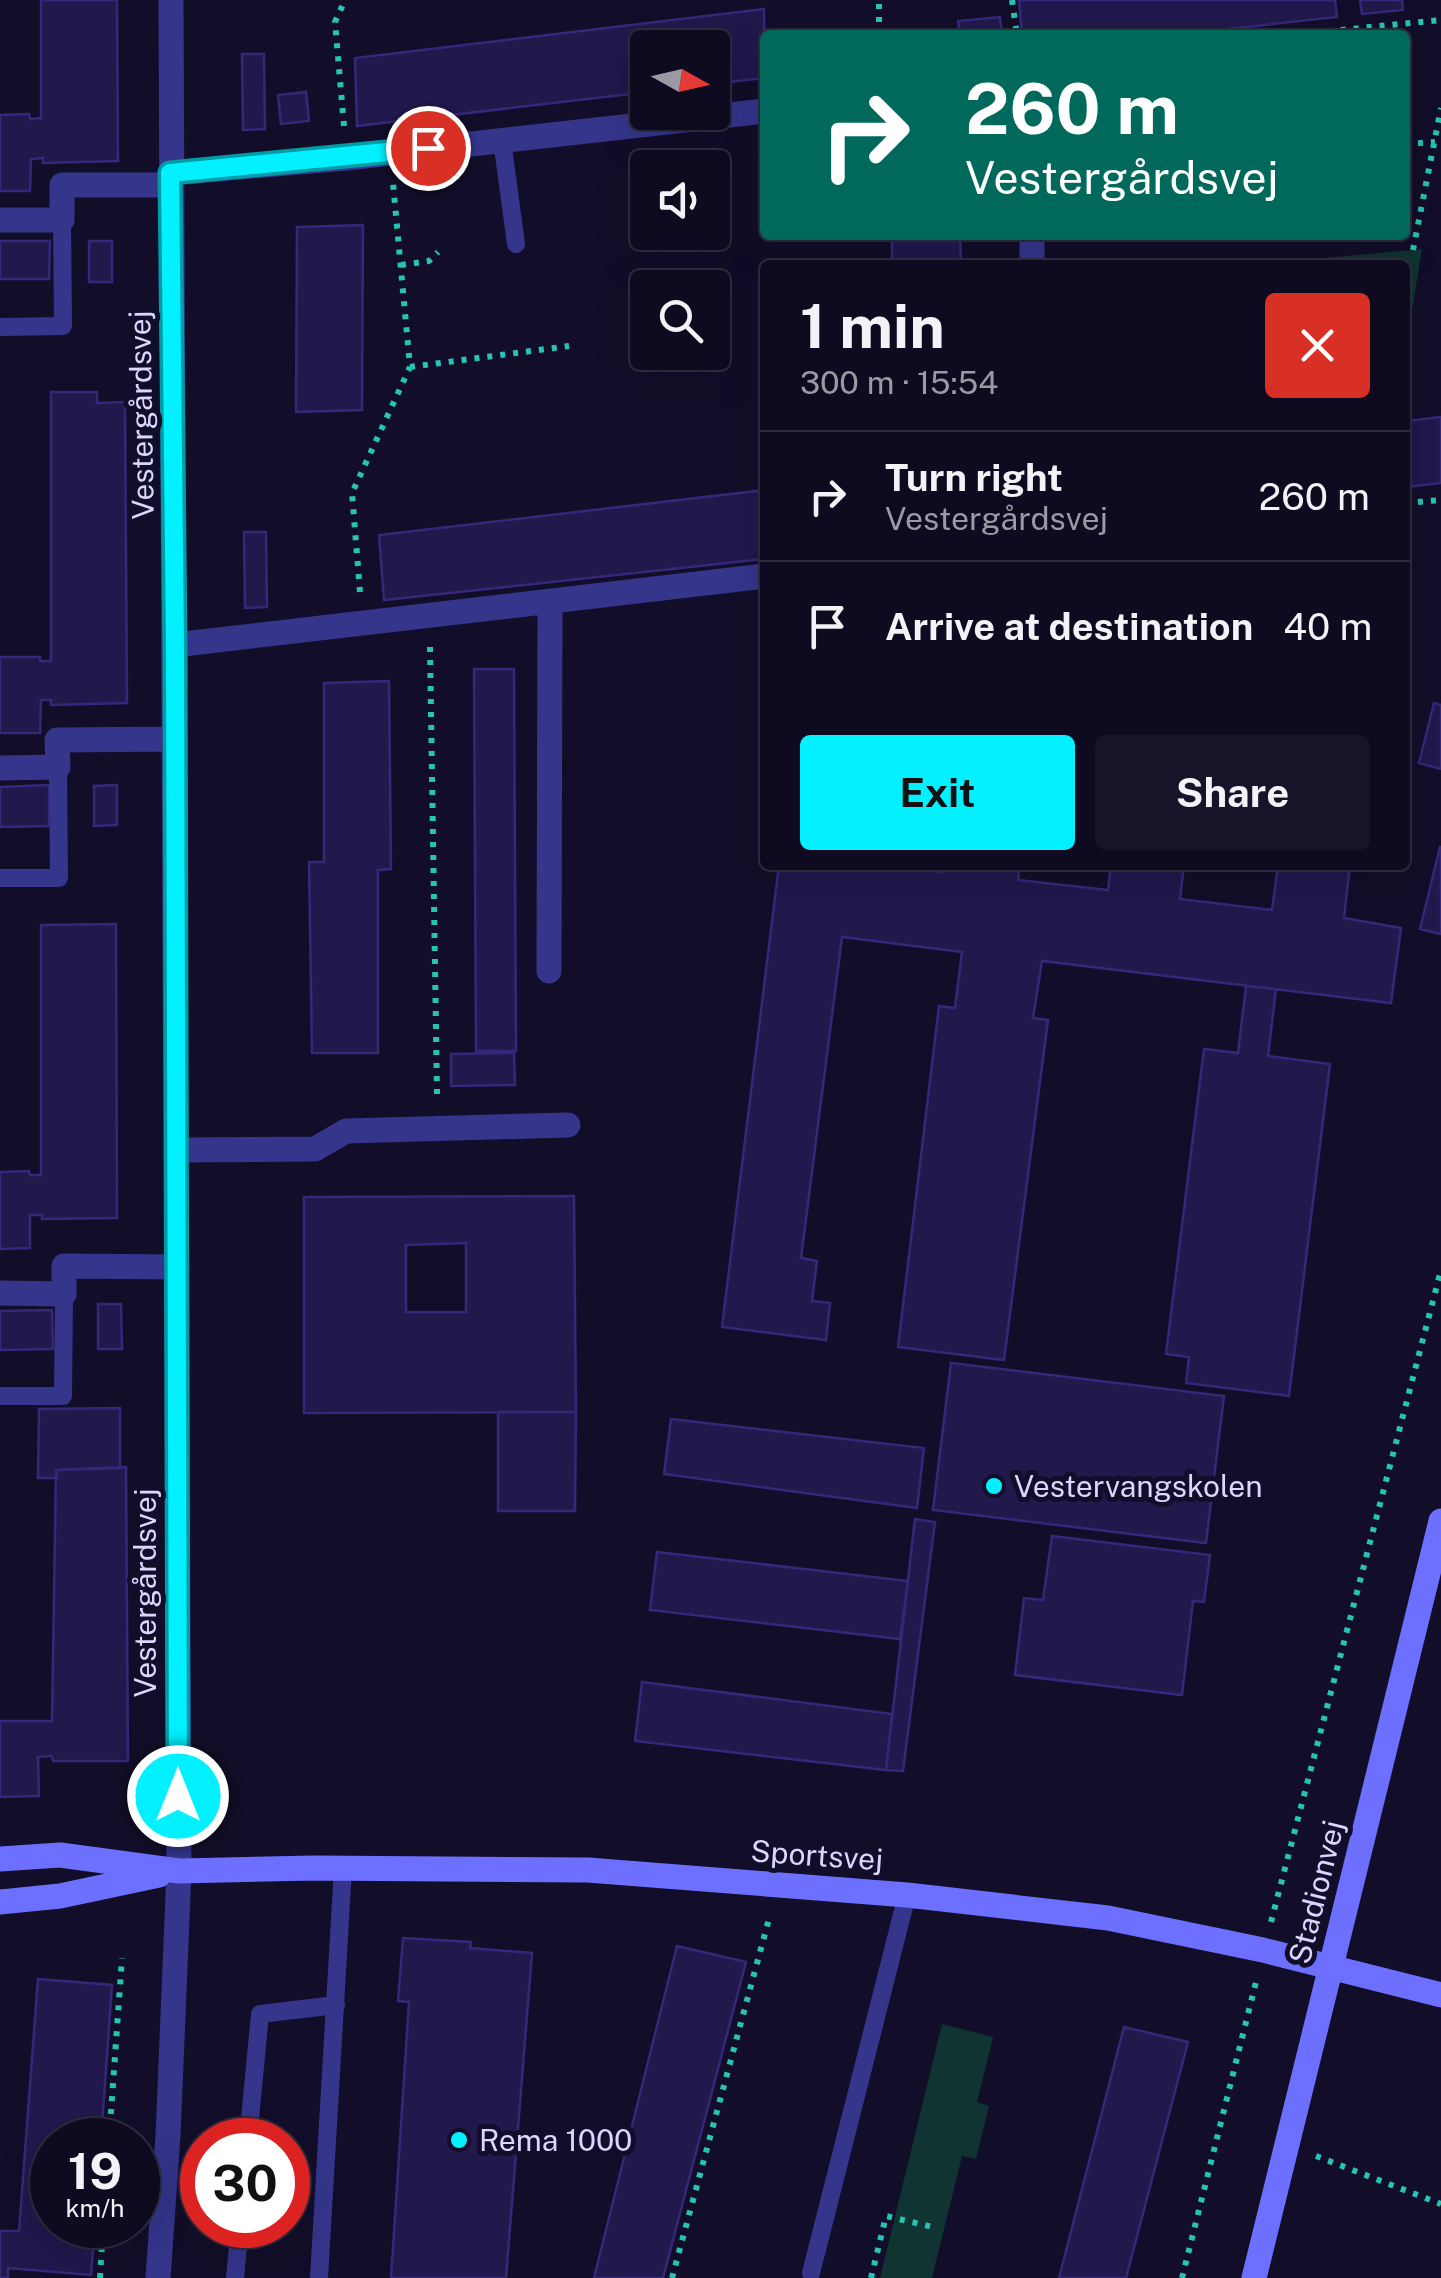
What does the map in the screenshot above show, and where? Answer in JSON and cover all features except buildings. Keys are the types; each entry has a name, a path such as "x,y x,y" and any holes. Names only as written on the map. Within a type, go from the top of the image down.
{"street":[{"name":"Vestergårdsvej","path":"158,2278 179,1871 171,0"},
{"path":"730,115 760,112"},
{"path":"0,220 62,220 62,186 171,179 630,126"},
{"path":"175,645 760,577"},
{"path":"550,603 550,971"},
{"path":"0,768 58,768 57,740 175,739"},
{"path":"176,1150 315,1149 346,1131 568,1125"},
{"path":"0,1293 64,1294 64,1266 177,1267"},
{"name":"Stadionvej","path":"1254,2278 1441,1521"},
{"name":"Sportsvej","path":"0,1859 60,1855 179,1871 588,1870 907,1895 1108,1918 1263,1950 1441,1995"},
{"name":"Sportsvej","path":"0,1902 60,1896 179,1871"}],"lane":[{"path":"502,140 516,244"},
{"path":"0,327 64,326 62,220"},
{"path":"0,878 59,878 58,768"},
{"path":"0,1396 62,1396 64,1294"},
{"path":"319,2278 343,1868"},
{"path":"811,2273 907,1895"},
{"path":"250,2118 260,2014 336,2005"},
{"path":"235,2278 238,2248"}],"path":[{"path":"345,0 335,22 347,158"},
{"path":"879,0 879,30"},
{"path":"1012,0 1015,30"},
{"path":"1357,30 1441,20"},
{"path":"1413,250 1441,108"},
{"path":"1410,144 1435,142"},
{"path":"362,623 352,492 410,367 390,152"},
{"path":"401,265 429,261 438,252"},
{"path":"410,367 569,346"},
{"path":"1410,503 1441,500"},
{"path":"430,616 438,1129"},
{"path":"1182,2278 1263,1950 1441,1270"},
{"path":"672,2278 778,1885"},
{"path":"111,2118 122,1958"},
{"path":"1286,2145 1441,2204"},
{"path":"870,2278 886,2216 933,2228"},
{"path":"100,2278 102,2248"}],"green space":[{"path":"1422,249 1412,311 1410,260 1303,260"},
{"path":"942,2024 993,2037 977,2102 989,2106 976,2159 962,2156 932,2278 880,2278"}],"place":[{"name":"Vestervangskolen","path":"994,1486"},
{"name":"Rema 1000","path":"459,2140"}],"route":[{"path":"178,1796 170,173 428,148"}]}
